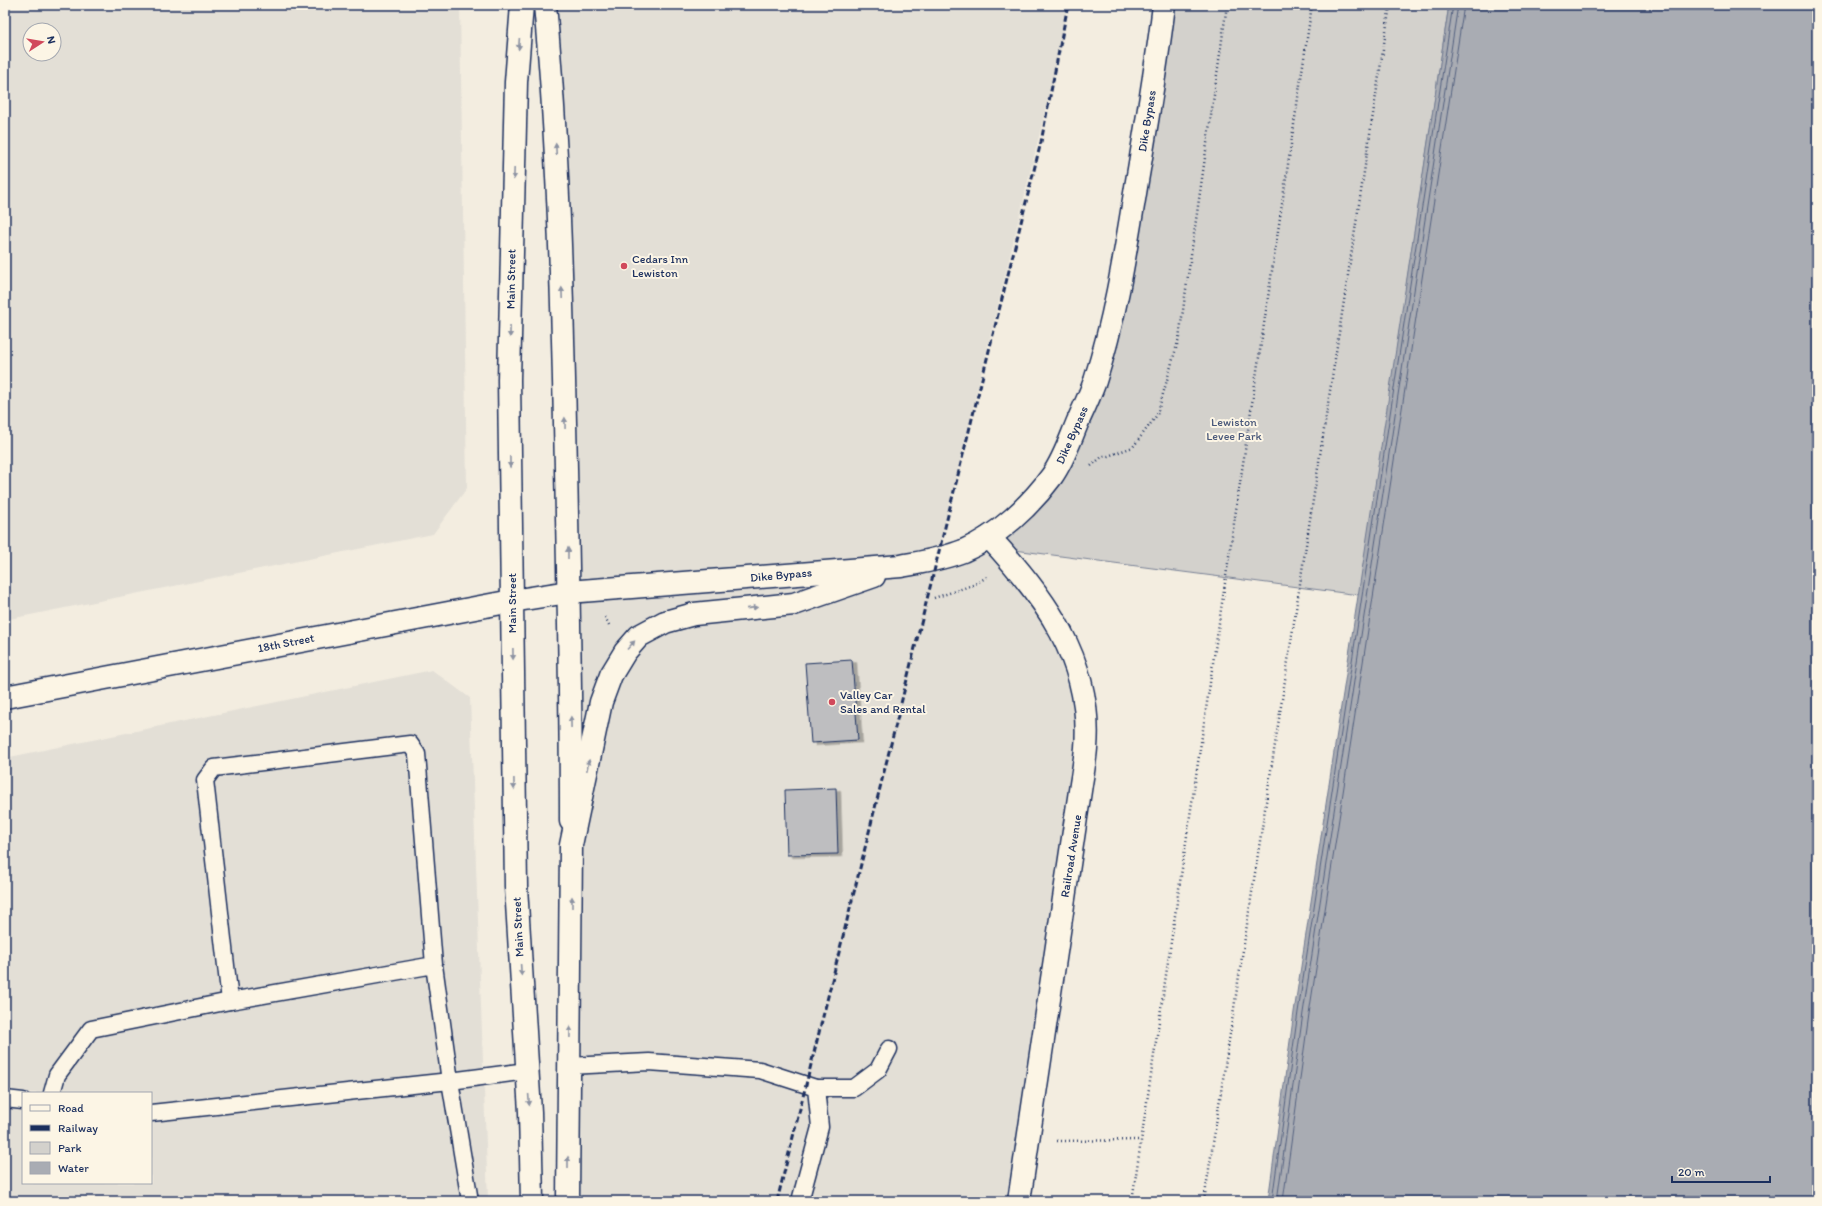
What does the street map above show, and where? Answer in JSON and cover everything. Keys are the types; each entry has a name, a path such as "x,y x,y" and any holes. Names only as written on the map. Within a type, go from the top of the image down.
{"main road":[{"name":"Main Street","path":"522,5 516,90 509,380 516,888 527,1070 532,1201"},
{"path":"545,5 552,82 560,212 568,592 572,930 568,1201"},
{"name":"Dike Bypass","path":"568,592 901,566 950,555 964,550 989,537 1015,517 1034,498 1052,475 1064,456 1094,383 1109,331 1126,251 1159,47 1164,5"},
{"name":"Railroad Avenue","path":"989,537 1024,576 1045,604 1064,634 1082,691 1086,718 1086,747 1081,784 1019,1201"},
{"path":"571,845 601,702 611,675 625,652 639,636 665,622 694,614 794,604 901,566"},
{"name":"18th Street","path":"5,697 512,601 568,592"}],"lane":[{"path":"230,1001 205,780 214,768 410,744 417,754 434,965 450,1081 470,1201"},
{"path":"52,1092 57,1074 91,1028 230,1001 434,965"},
{"path":"569,1066 649,1062 760,1070 816,1088 854,1088 878,1070 888,1049"},
{"path":"152,1114 450,1081 527,1070"},
{"path":"800,1201 820,1127 816,1088"},
{"path":"5,1099 22,1101"}],"path":[{"path":"1103,456 1108,456 1133,447 1157,415 1179,338 1227,5"},
{"path":"1132,1201 1312,5"},
{"path":"1204,1201 1390,5"},
{"path":"604,614 614,633"},
{"path":"1028,1141 1140,1140"}],"shaded area":[{"path":"5,5 460,5 467,488 433,534 5,620"},
{"path":"545,5 1067,5 1060,50 936,559 989,537 1063,634 1086,747 1019,1201 568,1201 569,1066"},
{"path":"432,670 470,698 488,1201 5,1201 5,758"}],"green space":[{"name":"Lewiston Levee Park","path":"1164,5 1449,5 1359,595 999,548 1034,498 1094,383"}],"water":[{"path":"1449,5 1817,5 1817,1201 1268,1201 1294,1012"}],"building":[{"name":"Valley Car Sales and Rental","path":"852,660 858,740 811,743 805,663"},
{"path":"836,788 838,854 787,855 785,790"}],"railway":[{"path":"777,1201 1041,142 1068,5"}],"place":[{"name":"Cedars Inn Lewiston","path":"624,266"},
{"name":"Valley Car Sales and Rental","path":"832,702"}]}
